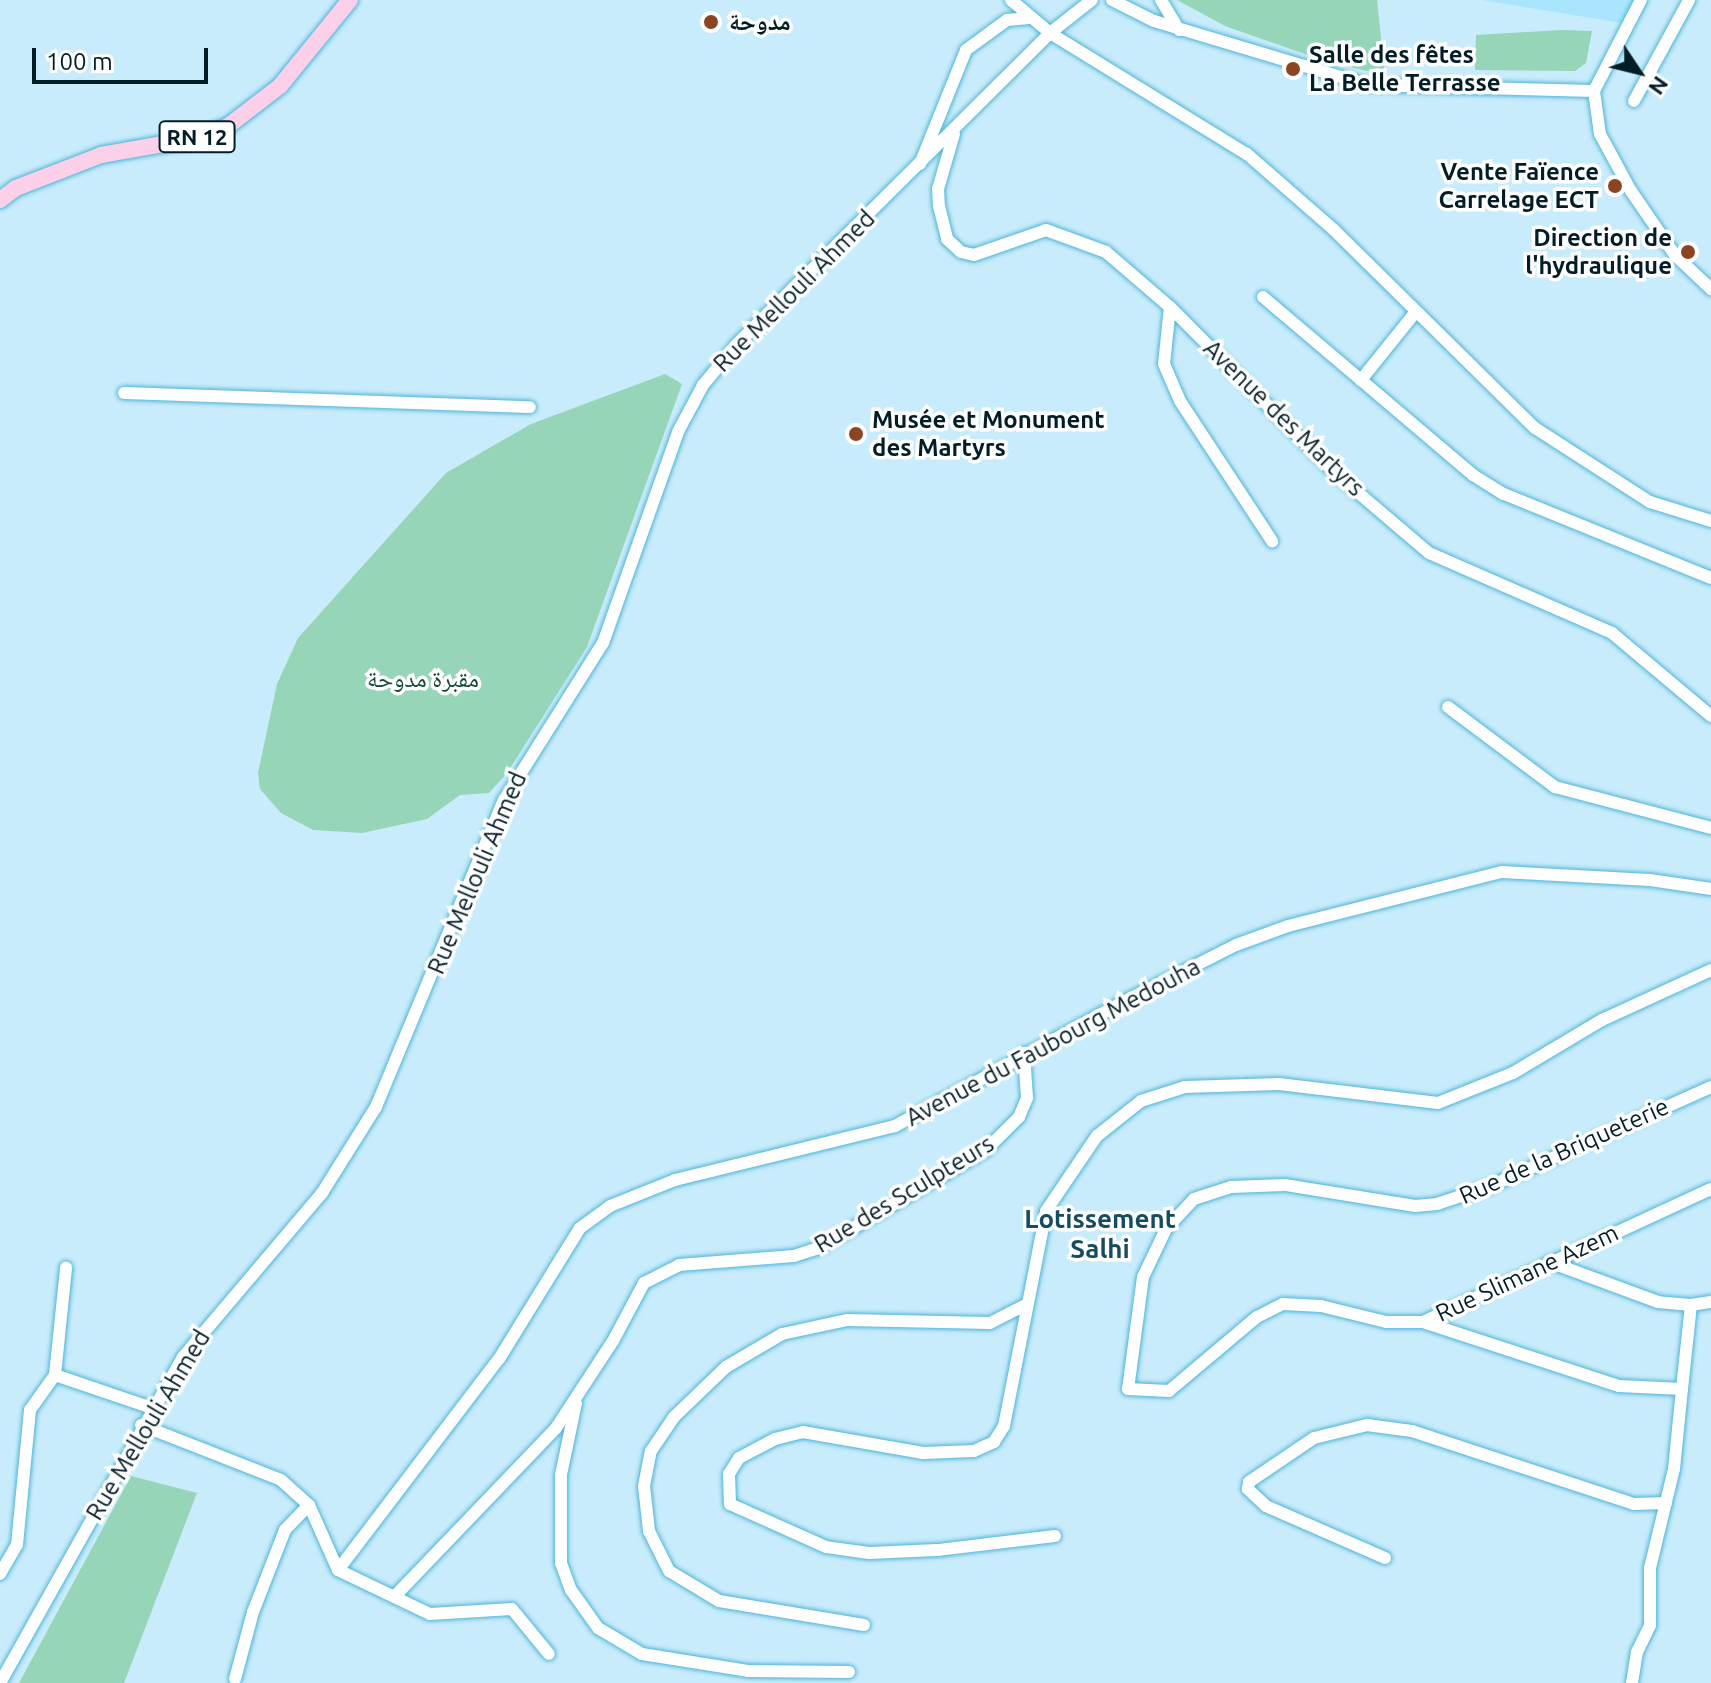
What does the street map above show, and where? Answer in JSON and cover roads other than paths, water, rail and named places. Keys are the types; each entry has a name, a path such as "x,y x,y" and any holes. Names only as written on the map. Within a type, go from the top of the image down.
{"main road":[{"name":"RN 12","path":"0,200 16,188 101,155 191,139 228,126 280,86 350,0"}],"street":[{"path":"1011,0 1050,33 1247,154 1334,230 1414,314 1535,428 1650,502 1711,521"},
{"name":"Rue Mellouli Ahmed","path":"0,1683 152,1408 224,1302 322,1193 376,1107 504,800 603,643 679,430 703,385 737,344 919,167 1050,33 1092,0"},
{"path":"1112,0 1179,30 1368,85 1594,91"},
{"path":"1161,0 1179,30"},
{"path":"1641,0 1594,91 1600,134 1631,191 1675,255 1711,289"},
{"path":"1634,101 1689,0"},
{"path":"919,167 966,50 1007,20 1032,18"},
{"name":"Avenue des Martyrs","path":"955,131 941,175 939,206 947,239 961,252 974,255 1046,230 1106,252 1170,307 1335,473 1429,553 1612,633 1711,716"},
{"path":"1263,297 1473,475 1504,494 1711,578"},
{"path":"1170,307 1163,347 1170,377 1214,458 1272,541"},
{"path":"1361,380 1414,314"},
{"path":"124,393 530,407"},
{"path":"1448,707 1555,787 1711,828"},
{"name":"Avenue du Faubourg Medouha","path":"338,1570 499,1359 566,1247 593,1215 675,1180 895,1126 1024,1053 1236,945 1288,926 1467,879 1533,872 1711,889"},
{"path":"1055,1536 937,1550 869,1553 826,1547 745,1514 730,1504 727,1488 739,1458 775,1439 803,1432 923,1453 974,1451 994,1442 1004,1426 1040,1228 1055,1194 1097,1136 1141,1101 1185,1087 1279,1084 1438,1103 1513,1073 1602,1020 1711,970"},
{"name":"Rue des Sculpteurs","path":"395,1596 556,1428 613,1341 634,1296 660,1271 819,1248 986,1150 1023,1107 1028,1082 1024,1053"},
{"name":"Rue de la Briqueterie","path":"1128,1389 1143,1277 1166,1229 1194,1199 1231,1187 1285,1185 1415,1206 1437,1204 1488,1187 1711,1087"},
{"name":"Rue Slimane Azem","path":"1128,1389 1169,1391 1257,1317 1283,1304 1321,1306 1386,1322 1423,1322 1711,1189"},
{"path":"1549,1262 1658,1302 1691,1305 1711,1302"},
{"path":"0,1574 17,1545 30,1410 55,1375 66,1268"},
{"path":"1632,1683 1637,1652 1650,1625 1650,1568 1666,1503 1691,1305"},
{"path":"864,1625 719,1601 669,1571 649,1531 644,1486 651,1451 674,1417 726,1367 782,1334 847,1320 990,1323 1024,1306"},
{"path":"1423,1322 1619,1386 1682,1389"},
{"path":"55,1375 152,1408"},
{"path":"577,1395 561,1475 558,1533 571,1590 598,1628 642,1654 748,1671 849,1672"},
{"path":"141,1425 281,1480 309,1505 326,1553 338,1570 430,1614 512,1609 549,1654"},
{"path":"1385,1558 1266,1506 1253,1497 1249,1482 1314,1438 1367,1425 1412,1431 1634,1504 1666,1503"},
{"path":"235,1679 253,1612 285,1530 309,1505"}],"place":[{"name":"مدوحة","path":"711,22"},
{"name":"Salle des fêtes La Belle Terrasse","path":"1293,69"},
{"name":"Vente Faïence Carrelage ECT","path":"1615,186"},
{"name":"Direction de l'hydraulique","path":"1688,252"},
{"name":"Musée et Monument des Martyrs","path":"856,434"}],"district":[{"name":"Lotissement Salhi","path":"1100,1234"}],"park label":[{"name":"مقبرة مدوحة","path":"423,679"}]}
